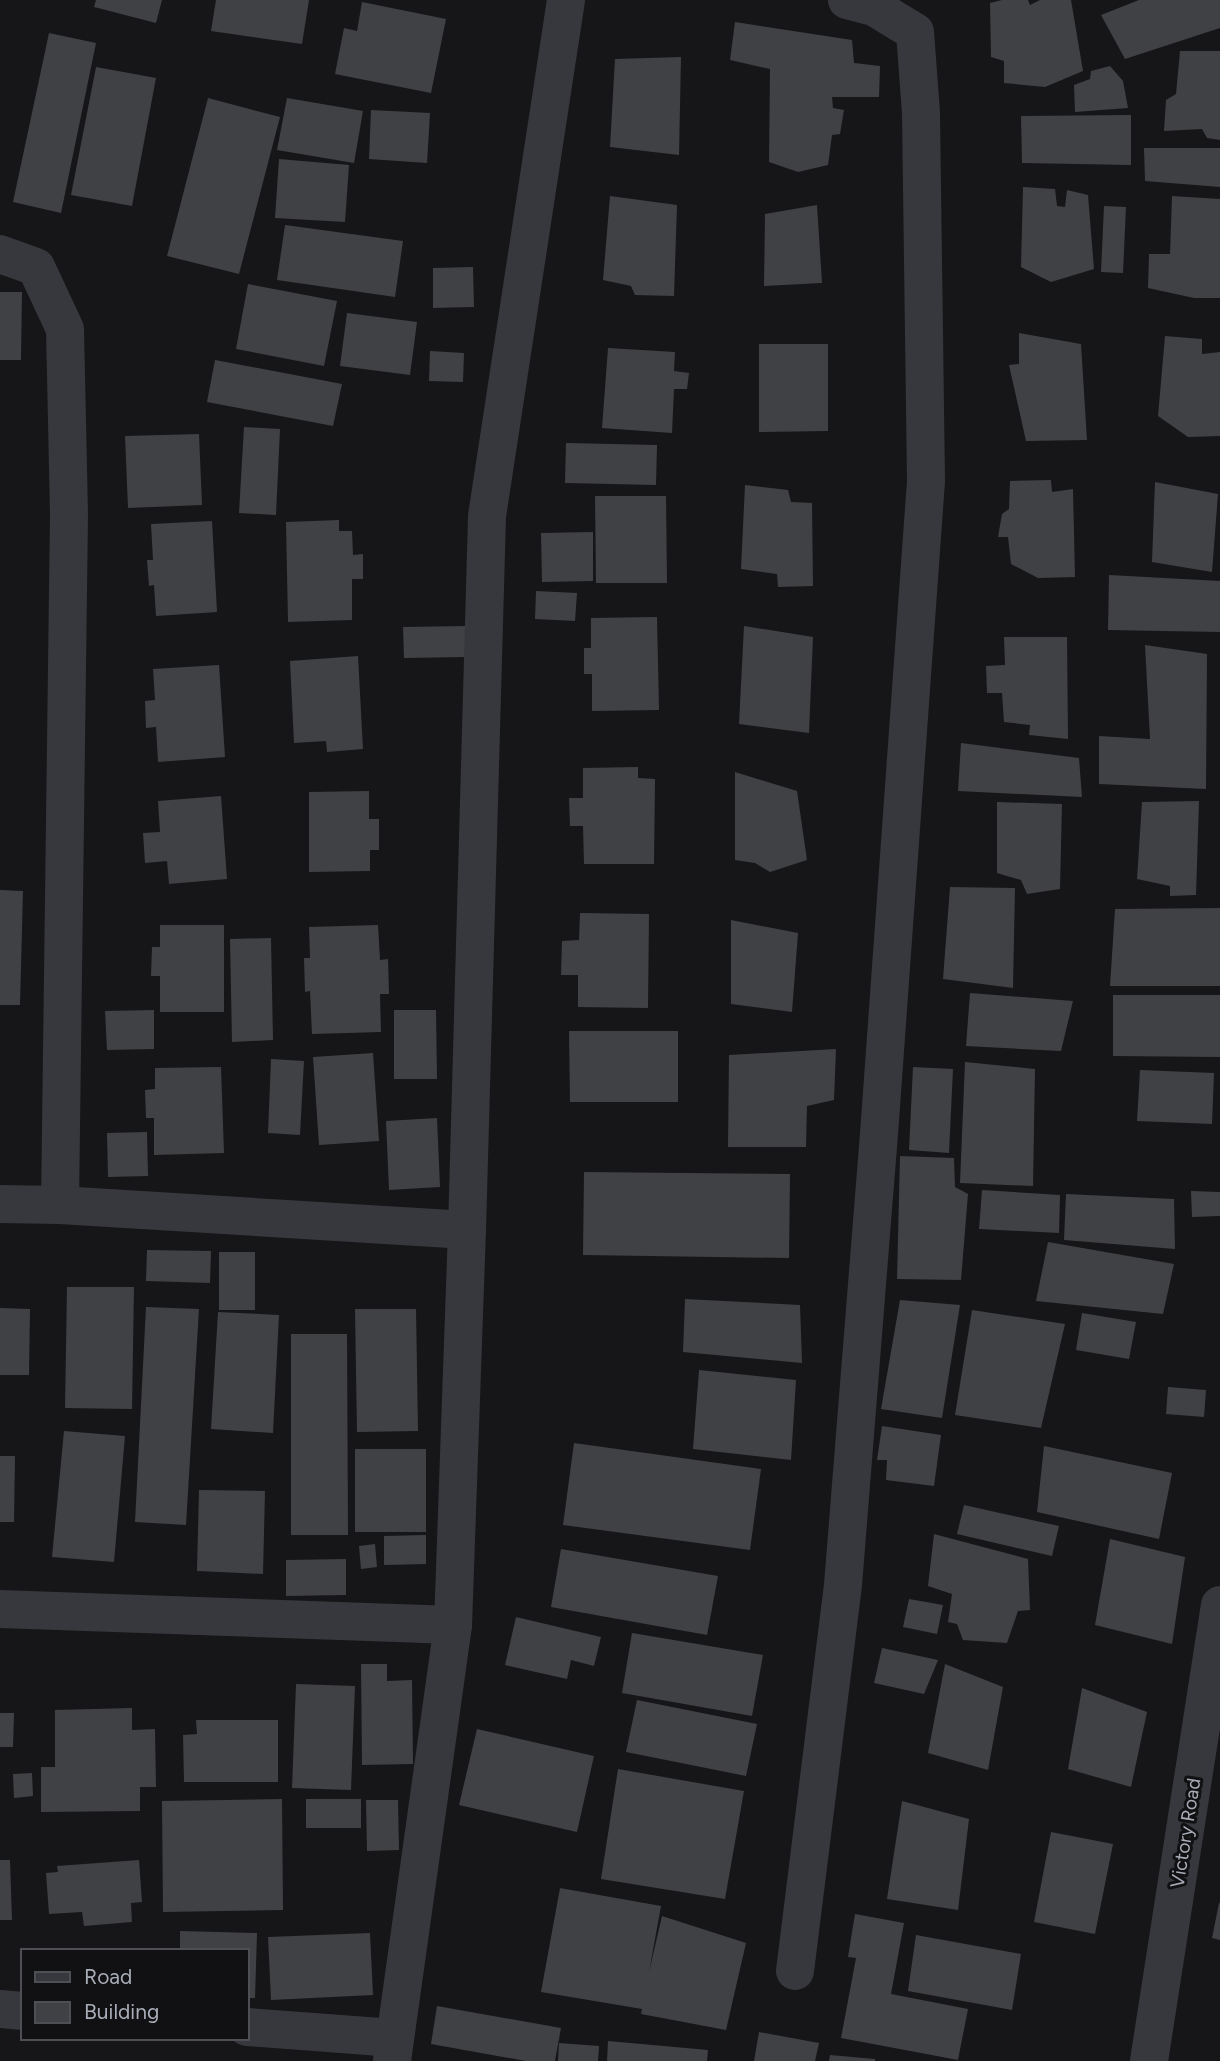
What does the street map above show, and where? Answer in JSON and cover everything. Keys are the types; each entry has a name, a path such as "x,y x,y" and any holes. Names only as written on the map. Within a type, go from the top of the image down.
{"street":[{"path":"248,2027 393,2049 453,1625 487,516 566,0"},
{"path":"795,1971 843,1585 926,481 921,113 915,32 874,7 847,0"},
{"path":"0,254 36,267 65,329 69,514 60,1205"},
{"path":"0,1204 60,1205 467,1230"},
{"name":"Victory Road","path":"1149,2061 1220,1605"},
{"path":"0,1609 453,1625"},
{"path":"0,2009 21,2011"}],"building":[{"path":"96,0 162,0 156,23 94,7"},
{"path":"216,0 309,0 302,44 211,31"},
{"path":"1028,0 1030,5 1040,0 1071,0 1083,71 1045,87 1004,83 1004,61 991,57 990,3"},
{"path":"1139,0 1220,0 1220,28 1125,59 1101,15"},
{"path":"362,2 446,19 431,93 335,74 344,28 357,31"},
{"path":"735,22 852,40 854,63 880,66 879,97 832,97 833,108 844,110 840,134 832,135 828,165 798,172 769,162 770,69 730,60"},
{"path":"49,33 96,43 61,213 13,202"},
{"path":"1180,51 1220,51 1220,140 1207,138 1202,129 1164,131 1166,100 1176,94"},
{"path":"681,57 679,155 610,147 615,59"},
{"path":"1110,66 1123,81 1128,108 1075,112 1074,85 1090,79 1091,71"},
{"path":"96,67 156,78 132,206 71,195"},
{"path":"208,98 280,117 239,274 167,256"},
{"path":"287,98 363,111 354,163 277,150"},
{"path":"371,110 430,113 427,163 369,159"},
{"path":"1131,115 1131,165 1022,163 1021,116"},
{"path":"1144,148 1220,148 1220,187 1145,181"},
{"path":"279,159 349,165 345,222 275,218"},
{"path":"1023,187 1055,189 1057,206 1065,207 1067,190 1088,195 1094,269 1051,282 1021,267"},
{"path":"610,196 677,205 674,296 635,295 631,286 603,280"},
{"path":"1172,196 1220,199 1220,298 1194,298 1148,288 1149,254 1170,254"},
{"path":"817,205 822,283 764,286 765,214"},
{"path":"1104,206 1126,207 1123,273 1101,272"},
{"path":"285,225 403,241 395,297 277,280"},
{"path":"473,267 474,307 433,308 433,268"},
{"path":"248,284 337,301 324,366 236,349"},
{"path":"0,292 22,292 21,360 0,360"},
{"path":"347,313 417,322 410,375 340,366"},
{"path":"1019,333 1081,344 1087,440 1026,441 1009,365 1019,364"},
{"path":"1165,336 1202,339 1202,354 1220,352 1220,436 1188,437 1158,416"},
{"path":"759,344 828,344 828,431 759,432"},
{"path":"608,348 675,352 674,371 689,373 687,389 674,389 672,433 602,428"},
{"path":"430,351 464,353 463,382 429,381"},
{"path":"215,360 342,384 333,426 207,402"},
{"path":"244,427 280,429 276,515 239,513"},
{"path":"199,434 202,505 128,508 125,436"},
{"path":"566,443 657,445 656,485 565,483"},
{"path":"1051,480 1052,492 1073,489 1075,577 1038,578 1011,564 1008,537 998,537 1002,514 1009,509 1010,481"},
{"path":"1155,482 1218,494 1212,572 1152,562"},
{"path":"745,485 788,490 791,502 812,503 813,586 778,587 777,574 741,569"},
{"path":"595,496 666,496 667,583 596,583"},
{"path":"339,520 339,531 352,531 353,555 363,554 363,579 352,579 352,620 288,622 286,522"},
{"path":"212,521 217,612 156,616 154,585 149,586 147,560 153,560 151,524"},
{"path":"593,532 593,581 542,582 541,533"},
{"path":"1109,575 1220,581 1220,632 1108,630"},
{"path":"536,591 577,593 575,621 535,619"},
{"path":"657,617 659,710 592,711 592,674 584,674 584,648 591,648 591,618"},
{"path":"465,626 466,657 404,658 403,627"},
{"path":"744,626 813,637 809,733 739,724"},
{"path":"1004,637 1067,637 1068,739 1029,735 1030,725 1004,722 1002,693 987,693 986,666 1005,665"},
{"path":"1145,645 1207,654 1206,789 1099,784 1099,736 1150,739"},
{"path":"358,656 363,749 327,752 326,741 294,743 290,661"},
{"path":"219,665 225,757 158,762 156,727 146,728 145,701 155,700 153,669"},
{"path":"961,743 1079,758 1082,797 958,791"},
{"path":"638,767 638,778 655,779 654,864 584,864 583,826 570,826 569,798 583,798 583,768"},
{"path":"735,772 797,791 807,860 770,872 755,863 735,860"},
{"path":"369,791 369,819 379,819 379,850 370,850 370,871 309,872 309,792"},
{"path":"221,796 227,879 169,884 167,861 145,863 143,833 160,832 158,801"},
{"path":"1199,801 1196,895 1170,896 1170,886 1137,879 1142,802"},
{"path":"997,802 1062,804 1060,889 1027,894 1021,880 997,873"},
{"path":"950,887 1015,888 1013,988 943,979"},
{"path":"0,890 23,891 20,1005 0,1005"},
{"path":"1220,908 1220,986 1110,986 1115,909"},
{"path":"580,913 649,914 648,1008 578,1007 578,975 561,975 562,941 579,940"},
{"path":"731,920 798,933 792,1012 731,1004"},
{"path":"160,925 224,925 224,1012 160,1012 160,976 151,976 152,947 160,947"},
{"path":"378,925 380,960 388,959 389,994 380,994 381,1032 312,1034 310,991 305,992 304,958 310,958 309,927"},
{"path":"271,938 273,1040 232,1042 230,939"},
{"path":"970,993 1073,1001 1061,1051 966,1046"},
{"path":"1113,995 1220,995 1220,1057 1113,1056"},
{"path":"154,1010 154,1049 107,1050 105,1011"},
{"path":"394,1010 436,1010 437,1079 394,1079"},
{"path":"569,1031 678,1031 678,1102 570,1102"},
{"path":"836,1049 834,1100 807,1106 806,1147 728,1147 729,1055"},
{"path":"373,1053 379,1141 319,1145 313,1057"},
{"path":"271,1059 304,1061 300,1135 268,1133"},
{"path":"965,1062 1035,1069 1033,1186 960,1183"},
{"path":"221,1067 224,1153 154,1155 154,1118 146,1118 145,1090 155,1089 155,1068"},
{"path":"913,1067 953,1069 949,1153 909,1150"},
{"path":"1140,1070 1214,1073 1212,1124 1137,1121"},
{"path":"437,1118 440,1187 389,1190 386,1121"},
{"path":"147,1132 148,1176 108,1177 107,1133"},
{"path":"900,1156 954,1158 955,1187 968,1194 961,1280 897,1279"},
{"path":"584,1172 790,1174 789,1258 583,1255"},
{"path":"982,1190 1060,1195 1059,1233 979,1229"},
{"path":"1191,1191 1220,1192 1220,1216 1192,1217"},
{"path":"1066,1194 1174,1199 1175,1249 1064,1240"},
{"path":"1048,1242 1174,1264 1163,1314 1036,1301"},
{"path":"147,1250 211,1251 210,1283 146,1281"},
{"path":"219,1252 255,1252 255,1310 219,1310"},
{"path":"67,1287 134,1287 132,1409 65,1408"},
{"path":"685,1299 800,1305 802,1363 683,1352"},
{"path":"900,1300 960,1305 942,1418 881,1409"},
{"path":"146,1307 199,1309 186,1525 135,1522"},
{"path":"0,1308 30,1309 29,1375 0,1375"},
{"path":"355,1309 416,1309 418,1431 357,1432"},
{"path":"972,1310 1065,1324 1041,1428 955,1415"},
{"path":"218,1312 279,1315 273,1433 211,1429"},
{"path":"1082,1313 1136,1322 1129,1359 1076,1350"},
{"path":"291,1334 347,1334 348,1535 291,1535"},
{"path":"699,1370 796,1380 791,1460 693,1449"},
{"path":"1168,1387 1206,1390 1204,1417 1166,1414"},
{"path":"882,1426 941,1435 934,1486 886,1480 887,1460 877,1460"},
{"path":"64,1431 125,1436 114,1562 52,1557"},
{"path":"574,1443 761,1469 750,1550 563,1525"},
{"path":"1044,1446 1172,1473 1159,1539 1037,1512"},
{"path":"355,1449 426,1449 426,1532 355,1532"},
{"path":"0,1456 15,1456 14,1522 0,1522"},
{"path":"199,1490 265,1491 263,1574 197,1571"},
{"path":"964,1505 1059,1526 1052,1556 957,1534"},
{"path":"934,1534 1028,1559 1030,1610 1018,1611 1007,1643 963,1640 957,1624 948,1622 952,1594 928,1586"},
{"path":"426,1535 426,1564 384,1565 384,1536"},
{"path":"1110,1539 1185,1557 1172,1644 1095,1625"},
{"path":"375,1544 377,1567 361,1569 359,1546"},
{"path":"561,1549 718,1576 707,1635 551,1607"},
{"path":"346,1559 346,1595 286,1596 286,1560"},
{"path":"909,1599 943,1605 937,1634 903,1627"},
{"path":"516,1617 601,1637 594,1666 571,1660 567,1679 505,1665"},
{"path":"632,1633 763,1655 752,1716 622,1693"},
{"path":"882,1648 938,1660 924,1694 874,1683"},
{"path":"361,1664 387,1664 387,1681 412,1680 413,1764 362,1765"},
{"path":"945,1664 1003,1687 988,1770 928,1753"},
{"path":"296,1684 355,1686 351,1790 292,1788"},
{"path":"1082,1688 1147,1712 1131,1787 1068,1769"},
{"path":"637,1700 757,1724 746,1776 626,1752"},
{"path":"132,1708 132,1730 155,1729 156,1787 140,1787 140,1811 41,1812 41,1767 55,1767 55,1710"},
{"path":"0,1713 14,1713 13,1747 0,1747"},
{"path":"196,1720 278,1720 278,1782 184,1782 183,1735 197,1734"},
{"path":"477,1729 594,1756 577,1832 459,1805"},
{"path":"618,1769 744,1791 725,1899 601,1879"},
{"path":"32,1773 33,1796 14,1798 13,1774"},
{"path":"282,1799 283,1910 163,1912 162,1801"},
{"path":"306,1799 361,1799 361,1828 306,1828"},
{"path":"366,1800 398,1800 399,1850 367,1851"},
{"path":"902,1801 969,1819 958,1910 887,1899"},
{"path":"1051,1832 1113,1844 1095,1934 1034,1922"},
{"path":"0,1860 10,1860 12,1920 0,1920"},
{"path":"139,1860 142,1902 131,1903 132,1922 84,1926 82,1912 49,1914 46,1873 58,1872 57,1866"},
{"path":"560,1888 661,1906 649,1972 662,1916 746,1943 726,2030 641,2014 642,2009 541,1992"},
{"path":"1220,1903 1220,1940 1212,1938"},
{"path":"855,1914 904,1923 891,1994 968,2009 958,2060 841,2038 856,1958 848,1957"},
{"path":"180,1931 257,1933 255,1998 248,1998 248,1949 180,1949"},
{"path":"370,1933 373,1995 271,2000 268,1937"},
{"path":"916,1935 1021,1954 1012,2010 908,1991"},
{"path":"437,2006 561,2028 555,2061 526,2061 431,2044"},
{"path":"759,2032 819,2043 815,2061 754,2061"},
{"path":"608,2041 708,2050 707,2061 607,2061"},
{"path":"559,2043 599,2046 598,2061 558,2061"},
{"path":"830,2055 875,2059 875,2061 829,2061"}]}
